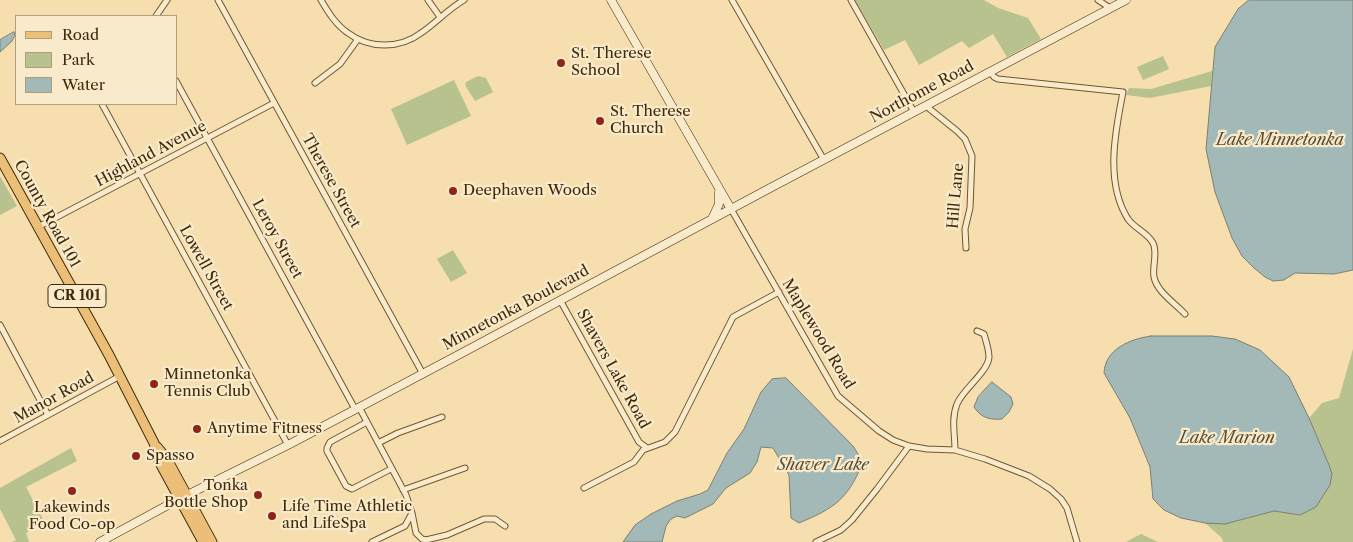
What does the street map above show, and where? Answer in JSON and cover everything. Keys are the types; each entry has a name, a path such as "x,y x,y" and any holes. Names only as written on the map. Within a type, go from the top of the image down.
{"main road":[{"name":"County Road 101","path":"0,158 62,267 154,443 167,459 203,542"},
{"name":"County Road 101","path":"183,497 212,542"}],"street":[{"path":"157,15 167,0"},
{"name":"Therese Street","path":"218,0 423,374"},
{"path":"321,0 340,27 358,39 379,45 402,43 421,34 440,17 464,0"},
{"path":"428,0 440,17"},
{"path":"611,0 731,209"},
{"path":"732,0 824,160"},
{"path":"850,0 914,112"},
{"path":"1098,0 1110,8"},
{"name":"Northome Road","path":"731,209 1126,0"},
{"path":"315,83 340,64 358,39"},
{"path":"990,72 998,79 1123,92 1114,154 1115,178 1120,202 1134,227 1146,235 1153,243 1155,253 1154,276 1157,286 1185,314"},
{"name":"Leroy Street","path":"178,85 357,408 367,422 403,490 412,513 416,533"},
{"name":"Highland Avenue","path":"38,227 274,103"},
{"name":"Lowell Street","path":"103,105 288,445"},
{"name":"Hill Lane","path":"926,106 957,130 964,139 972,156 970,208 965,229 966,248"},
{"path":"712,219 719,204 720,191"},
{"name":"Minnetonka Boulevard","path":"100,542 183,497 288,445 423,374 731,209"},
{"name":"Maplewood Road","path":"731,209 838,396 879,431 893,440 909,446 927,449 954,450 1029,476 1050,489 1067,508 1077,542"},
{"path":"584,488 634,462 642,450 665,442 675,432 733,317 779,292"},
{"name":"Shavers Lake Road","path":"560,300 639,442 647,448"},
{"path":"0,325 48,415"},
{"path":"954,450 953,424 957,404 961,396 986,366 989,358 984,334 977,331"},
{"name":"Manor Road","path":"0,441 120,376"},
{"path":"378,443 398,433 442,417"},
{"path":"367,422 330,442 326,448 327,451 346,486 352,489 391,468"},
{"path":"816,542 841,530 852,520 909,446"},
{"path":"403,490 465,468"},
{"path":"372,542 405,526 412,513"},
{"path":"405,526 426,540 490,518 505,526"}],"green space":[{"path":"855,0 984,0 998,8 1028,18 1041,39 1007,57 993,34 969,48 962,41 919,65 905,40 884,50"},
{"path":"1163,56 1169,69 1143,80 1137,67"},
{"path":"1212,71 1211,86 1150,98 1126,95 1129,88 1151,89"},
{"path":"478,76 486,78 493,92 475,101 465,85 466,82"},
{"path":"454,80 471,116 407,145 391,109"},
{"path":"0,176 17,206 0,215"},
{"path":"453,250 467,273 451,282 437,259"},
{"path":"1353,349 1353,542 1223,542 1222,538 1205,523 1234,522 1274,511 1300,515 1316,507 1332,474 1309,418 1322,403 1339,398"},
{"path":"71,448 77,461 26,487 45,523 26,533 29,542 12,542 16,540 0,509 0,488"},
{"path":"1141,534 1158,542 1126,542"}],"water":[{"name":"Lake Minnetonka","path":"1249,0 1353,0 1353,270 1334,274 1295,273 1284,280 1273,281 1265,277 1242,256 1232,238 1215,192 1206,149 1215,47 1238,9"},
{"path":"14,32 15,35 12,41 0,52 0,40"},
{"name":"Lake Marion","path":"1151,336 1212,336 1235,339 1260,350 1289,377 1309,418 1332,474 1330,485 1316,507 1300,515 1274,511 1225,524 1205,523 1181,518 1164,510 1153,499 1150,467 1130,418 1104,373 1105,365 1109,358 1120,347 1135,340"},
{"name":"Shaver Lake","path":"786,378 853,446 863,462 846,494 831,507 799,523 791,518 789,475 773,448 761,447 757,462 750,473 726,488 713,504 685,518 677,516 671,519 666,526 662,542 623,542 635,525 651,514 677,501 708,490 727,453 744,429 761,392 772,379"},
{"path":"992,382 1011,397 1013,404 1009,412 1002,419 986,418 974,407 978,397"}],"place":[{"name":"St. Therese School","path":"561,63"},
{"name":"St. Therese Church","path":"600,121"},
{"name":"Deephaven Woods","path":"453,191"},
{"name":"Minnetonka Tennis Club","path":"154,384"},
{"name":"Anytime Fitness","path":"197,429"},
{"name":"Spasso","path":"136,456"},
{"name":"Lakewinds Food Co-op","path":"72,491"},
{"name":"Tonka Bottle Shop","path":"258,495"},
{"name":"Life Time Athletic and LifeSpa","path":"272,516"}]}
